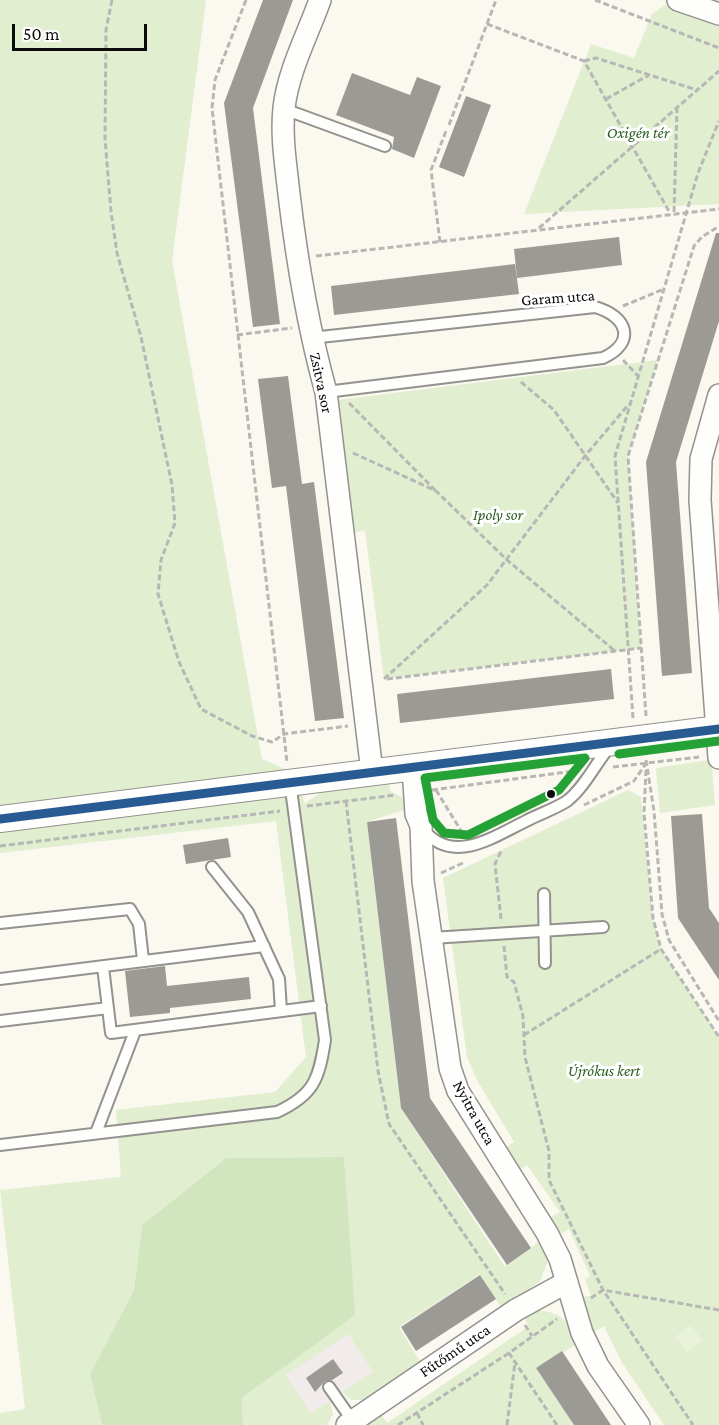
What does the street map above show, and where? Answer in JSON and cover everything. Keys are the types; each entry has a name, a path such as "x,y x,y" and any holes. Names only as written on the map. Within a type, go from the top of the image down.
{"street":[{"name":"Zsitva sor","path":"320,0 288,88 284,109 283,142 297,258 310,332 331,391 332,444 372,772"},
{"path":"678,0 719,14"},
{"path":"719,395 701,459 700,500 719,757"},
{"path":"0,819 611,744 645,751 717,729"},
{"name":"Nyitra utca","path":"413,767 416,814 421,826 420,850 450,1068 459,1091 547,1233 567,1282 582,1333 598,1366 639,1425"},
{"name":"Fűtőmű utca","path":"349,1422 516,1310 567,1282"}],"lane":[{"path":"284,109 384,146"},
{"name":"Garam utca","path":"310,332 595,307 610,311 620,318 624,329 622,342 615,352"},
{"path":"331,391 603,358 615,352"},
{"path":"421,826 438,843 455,848 471,847 567,800 611,744"},
{"path":"0,1145 277,1112 294,1104 308,1093 320,1069 325,1040 290,782"},
{"path":"212,867 248,912 279,979 281,1011"},
{"path":"544,894 545,963"},
{"path":"0,922 130,909 139,924 143,960"},
{"path":"432,938 603,927"},
{"path":"0,979 264,946"},
{"path":"103,967 111,1033 321,1006"},
{"path":"0,1021 108,1008"},
{"path":"96,1133 135,1031"},
{"path":"329,1386 349,1422"}],"path":[{"path":"112,0 106,30 105,139 111,211 117,253 141,337 172,485 175,523 161,560 158,594 179,662 201,709 252,736 272,742 284,734 366,724"},
{"path":"246,0 215,80 212,108 290,782"},
{"path":"449,124 496,0"},
{"path":"595,0 719,48"},
{"path":"487,24 584,61 596,58 698,90"},
{"path":"584,61 672,213"},
{"path":"538,230 719,71"},
{"path":"606,99 650,75"},
{"path":"672,213 677,108"},
{"path":"719,121 698,173 615,456 633,722 645,751 654,811 662,914 669,940 719,1021"},
{"path":"440,242 431,170 446,131"},
{"path":"297,258 688,210 719,209"},
{"path":"719,226 702,237 694,246 628,456 646,722 644,813 653,918 661,949 719,1037"},
{"path":"610,311 664,289"},
{"path":"237,335 310,332"},
{"path":"615,352 638,376"},
{"path":"506,370 554,410 618,503"},
{"path":"331,391 507,560 615,651"},
{"path":"630,403 585,456 488,585 382,679 641,648"},
{"path":"332,444 436,491"},
{"path":"581,807 634,781 645,751"},
{"path":"0,846 591,769 645,751 719,757"},
{"path":"436,790 471,847"},
{"path":"346,801 378,1071 389,1124 532,1336"},
{"path":"504,843 495,864 507,977 514,982 523,1016 525,1057 549,1151 549,1180 603,1290 693,1425"},
{"path":"524,1035 661,949"},
{"path":"398,1425 603,1290 719,1310"},
{"path":"509,1353 557,1425"},
{"path":"507,1425 515,1362"},
{"path":"417,1413 423,1425"}],"shaded area":[{"path":"348,1334 373,1372 311,1413 286,1375"}],"green space":[{"path":"0,0 206,0 172,261 262,759 301,776 304,804 328,787 382,782 389,784 390,791 402,797 406,809 367,822 400,1101 405,1114 505,1267 540,1241 548,1261 540,1281 502,1309 480,1274 399,1327 421,1363 364,1400 351,1400 342,1392 373,1372 348,1334 286,1375 311,1413 330,1401 333,1415 327,1425 243,1425 242,1398 354,1315 344,1157 226,1158 142,1225 134,1290 90,1374 102,1425 0,1425 0,1413 25,1409 0,1190 121,1177 116,1110 275,1092 306,1057 276,821 0,853"},
{"name":"Oxigén tér","path":"665,5 719,27 719,204 524,214 591,44 634,58 652,14"},
{"name":"Ipoly sor","path":"658,360 628,456 641,648 384,679 365,530 352,533 337,400"},
{"path":"708,760 712,767 715,805 660,813 656,768"},
{"name":"Újrókus kert","path":"628,790 641,797 653,918 661,949 719,1037 719,1425 664,1425 621,1361 604,1326 592,1333 587,1324 583,1297 591,1296 585,1279 590,1276 569,1229 557,1236 548,1219 560,1212 527,1165 516,1171 503,1149 514,1142 478,1082 467,1057 443,878"},
{"path":"344,1157 355,1315 242,1398 243,1425 102,1425 90,1374 134,1290 142,1225 226,1158"},
{"path":"535,1310 558,1315 568,1323 577,1344 536,1368 574,1425 363,1425 379,1412 387,1423 529,1326 523,1316"},
{"path":"691,1325 702,1340 687,1352 675,1337"}],"building":[{"path":"263,0 293,0 253,108 280,324 253,327 224,103"},
{"path":"352,73 410,95 417,77 441,86 414,158 392,149 394,137 336,115"},
{"path":"466,96 491,105 464,177 439,167"},
{"path":"716,233 719,233 719,321 676,462 692,673 662,676 646,462"},
{"path":"619,237 622,265 517,278 514,249"},
{"path":"515,264 519,294 334,315 331,286"},
{"path":"288,376 302,484 314,482 344,718 315,721 286,486 272,488 258,379"},
{"path":"611,669 614,699 400,723 397,694"},
{"path":"702,814 709,908 719,923 719,980 678,918 671,816"},
{"path":"396,818 430,1098 531,1248 507,1265 401,1108 367,822"},
{"path":"228,838 231,857 186,864 183,845"},
{"path":"165,966 167,986 249,977 251,999 170,1008 170,1013 130,1017 125,971"},
{"path":"480,1275 496,1299 416,1351 401,1327"},
{"path":"562,1351 611,1425 574,1425 536,1368"},
{"path":"333,1359 343,1373 332,1380 325,1381 315,1392 306,1378"}],"transit line":[{"path":"0,819 719,729"},
{"path":"619,754 719,741"},
{"path":"585,758 559,790 468,835 444,833 433,820 425,778 585,758"}]}
